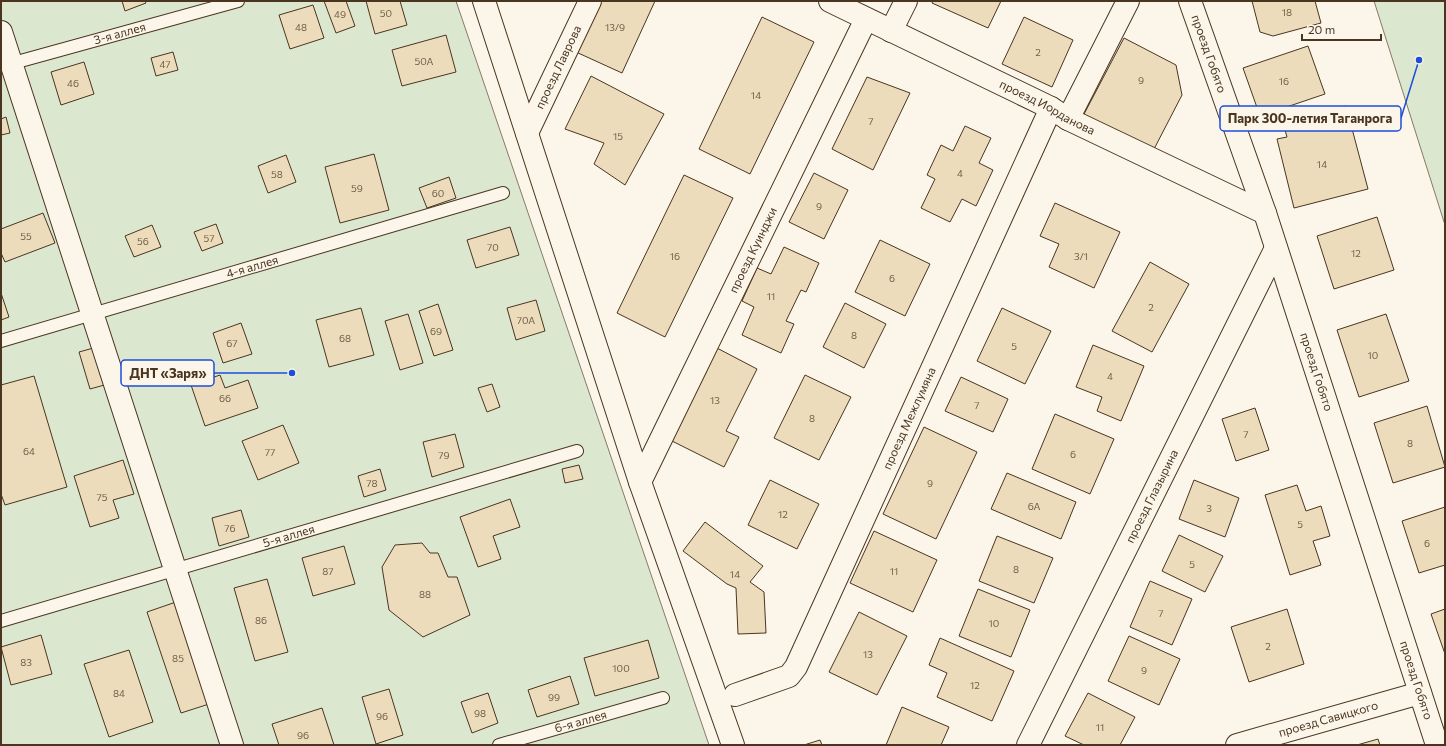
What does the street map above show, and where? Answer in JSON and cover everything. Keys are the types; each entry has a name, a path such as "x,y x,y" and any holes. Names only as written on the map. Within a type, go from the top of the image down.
{"street":[{"path":"484,1 640,482 733,745"},
{"name":"проезд Лаврова","path":"527,134 590,1"},
{"name":"проезд Иорданова","path":"830,1 1265,214"},
{"path":"891,31 906,1"},
{"name":"проезд Межлумяна","path":"735,695 789,676 796,667 1060,114 1128,1"},
{"name":"проезд Гобято","path":"1190,1 1265,214 1437,745"},
{"name":"проезд Куинджи","path":"640,482 866,18"},
{"path":"1,32 6,65 93,314 232,745"},
{"name":"проезд Глазырина","path":"1028,745 1276,248"},
{"name":"проезд Савицкого","path":"1237,745 1420,693"}],"lane":[{"name":"3-я аллея","path":"6,65 238,1"},
{"name":"4-я аллея","path":"1,340 503,193"},
{"name":"5-я аллея","path":"1,621 577,451"},
{"name":"6-я аллея","path":"499,745 663,698"}],"green space":[{"path":"1,1 456,1 709,745 1,745"},
{"path":"1374,1 1445,1 1445,225"}],"building":[{"path":"122,1 145,1 146,3 125,11"},
{"path":"324,1 346,1 355,26 336,33"},
{"path":"366,1 400,1 407,25 375,34"},
{"path":"599,1 655,1 622,73 576,52"},
{"path":"933,1 1001,1 988,28 932,3"},
{"path":"1252,1 1315,1 1321,23 1273,36 1260,32"},
{"path":"313,5 324,38 290,49 279,15"},
{"path":"762,17 814,42 750,174 699,149"},
{"path":"1024,17 1073,40 1052,87 1002,64"},
{"path":"446,35 456,72 402,86 392,50"},
{"path":"1124,38 1176,65 1182,95 1153,151 1083,116"},
{"path":"1308,46 1325,94 1260,116 1243,68"},
{"path":"173,52 178,70 156,76 151,58"},
{"path":"84,62 94,94 61,105 51,72"},
{"path":"591,76 664,114 625,185 594,164 604,143 565,129"},
{"path":"867,77 910,93 873,170 832,149"},
{"path":"1346,106 1368,189 1294,208 1277,139 1287,137 1283,123"},
{"path":"6,117 10,133 1,135 1,119"},
{"path":"965,126 991,138 979,163 993,170 976,206 962,199 950,222 921,208 935,179 927,175 941,145 953,151"},
{"path":"374,154 389,210 340,223 325,167"},
{"path":"286,155 296,182 268,193 258,166"},
{"path":"814,173 848,190 824,239 789,222"},
{"path":"684,175 733,198 665,337 617,313"},
{"path":"449,177 456,198 427,208 419,188"},
{"path":"1055,203 1120,232 1094,288 1049,267 1059,244 1040,236"},
{"path":"43,213 55,243 5,262 1,253 1,229"},
{"path":"1377,217 1394,270 1334,289 1317,236"},
{"path":"216,224 223,243 202,251 194,232"},
{"path":"152,225 161,247 134,257 125,236"},
{"path":"510,227 519,255 476,268 467,240"},
{"path":"880,240 930,264 905,316 855,292"},
{"path":"784,247 819,263 806,292 801,290 786,321 794,324 781,353 742,335 754,307 742,301 757,268 771,274"},
{"path":"1150,262 1189,284 1152,352 1112,331"},
{"path":"1,293 9,317 1,320"},
{"path":"536,300 545,331 516,340 507,308"},
{"path":"845,303 886,324 864,368 823,347"},
{"path":"438,304 453,350 434,356 419,311"},
{"path":"361,308 374,355 329,367 316,320"},
{"path":"1002,308 1051,331 1025,384 977,361"},
{"path":"408,314 423,363 400,370 385,321"},
{"path":"1386,314 1409,381 1359,397 1337,330"},
{"path":"241,323 252,354 223,363 213,333"},
{"path":"1093,345 1144,366 1121,421 1097,411 1102,397 1076,387"},
{"path":"97,347 108,384 90,389 79,352"},
{"path":"715,347 757,369 726,431 739,437 724,467 668,439"},
{"path":"220,375 225,388 248,380 258,408 205,426 191,385"},
{"path":"805,375 851,397 819,460 774,438"},
{"path":"34,376 67,487 5,505 1,494 1,385"},
{"path":"961,377 1008,399 993,432 945,411"},
{"path":"492,384 500,407 487,412 478,388"},
{"path":"1427,406 1445,467 1393,483 1374,423"},
{"path":"1255,408 1269,450 1236,461 1222,419"},
{"path":"1055,414 1114,439 1090,494 1032,469"},
{"path":"283,425 299,463 258,480 242,441"},
{"path":"924,427 977,452 936,539 883,514"},
{"path":"455,434 464,467 432,477 423,442"},
{"path":"123,460 134,494 113,500 119,518 90,527 74,476"},
{"path":"579,465 583,479 565,483 562,469"},
{"path":"380,469 386,490 364,497 358,476"},
{"path":"1007,473 1076,502 1061,539 991,509"},
{"path":"770,480 819,504 797,549 748,525"},
{"path":"1194,480 1239,498 1225,537 1179,519"},
{"path":"1297,485 1306,511 1321,506 1330,536 1313,541 1321,565 1290,575 1265,495"},
{"path":"510,499 520,527 493,536 501,559 478,567 460,517"},
{"path":"1445,507 1445,565 1419,573 1402,521"},
{"path":"241,510 249,537 219,546 212,518"},
{"path":"705,522 763,566 750,582 764,592 766,633 738,634 736,588 727,584 683,551"},
{"path":"874,531 937,560 913,612 850,583"},
{"path":"1179,535 1223,556 1205,592 1162,571"},
{"path":"997,536 1053,558 1034,603 979,581"},
{"path":"422,543 430,553 438,553 448,577 457,577 470,615 423,637 389,610 382,567 395,545"},
{"path":"344,546 355,584 313,596 302,558"},
{"path":"267,579 288,652 255,661 234,588"},
{"path":"1150,581 1192,599 1172,645 1130,627"},
{"path":"978,589 1030,610 1011,657 959,636"},
{"path":"176,602 209,704 181,713 147,612"},
{"path":"1287,609 1304,664 1249,682 1231,627"},
{"path":"1445,609 1445,654 1431,614"},
{"path":"859,612 907,636 877,695 829,672"},
{"path":"41,635 52,674 11,685 1,647"},
{"path":"1129,636 1180,659 1159,705 1108,681"},
{"path":"940,638 1014,671 992,721 937,697 947,673 929,665"},
{"path":"648,640 659,678 595,696 584,658"},
{"path":"129,650 153,722 109,737 84,664"},
{"path":"570,676 579,704 537,717 528,690"},
{"path":"389,689 403,735 376,744 362,697"},
{"path":"488,693 498,723 472,733 461,702"},
{"path":"1088,693 1135,717 1120,745 1084,745 1065,736"},
{"path":"902,707 949,727 941,745 886,745"},
{"path":"322,708 334,745 279,745 272,724"},
{"path":"1378,739 1380,745 1357,745"},
{"path":"820,740 822,745 804,745"}],"place":[{"name":"Парк 300-летия Таганрога","path":"1419,60"},
{"name":"ДНТ «Заря»","path":"292,373"}]}
